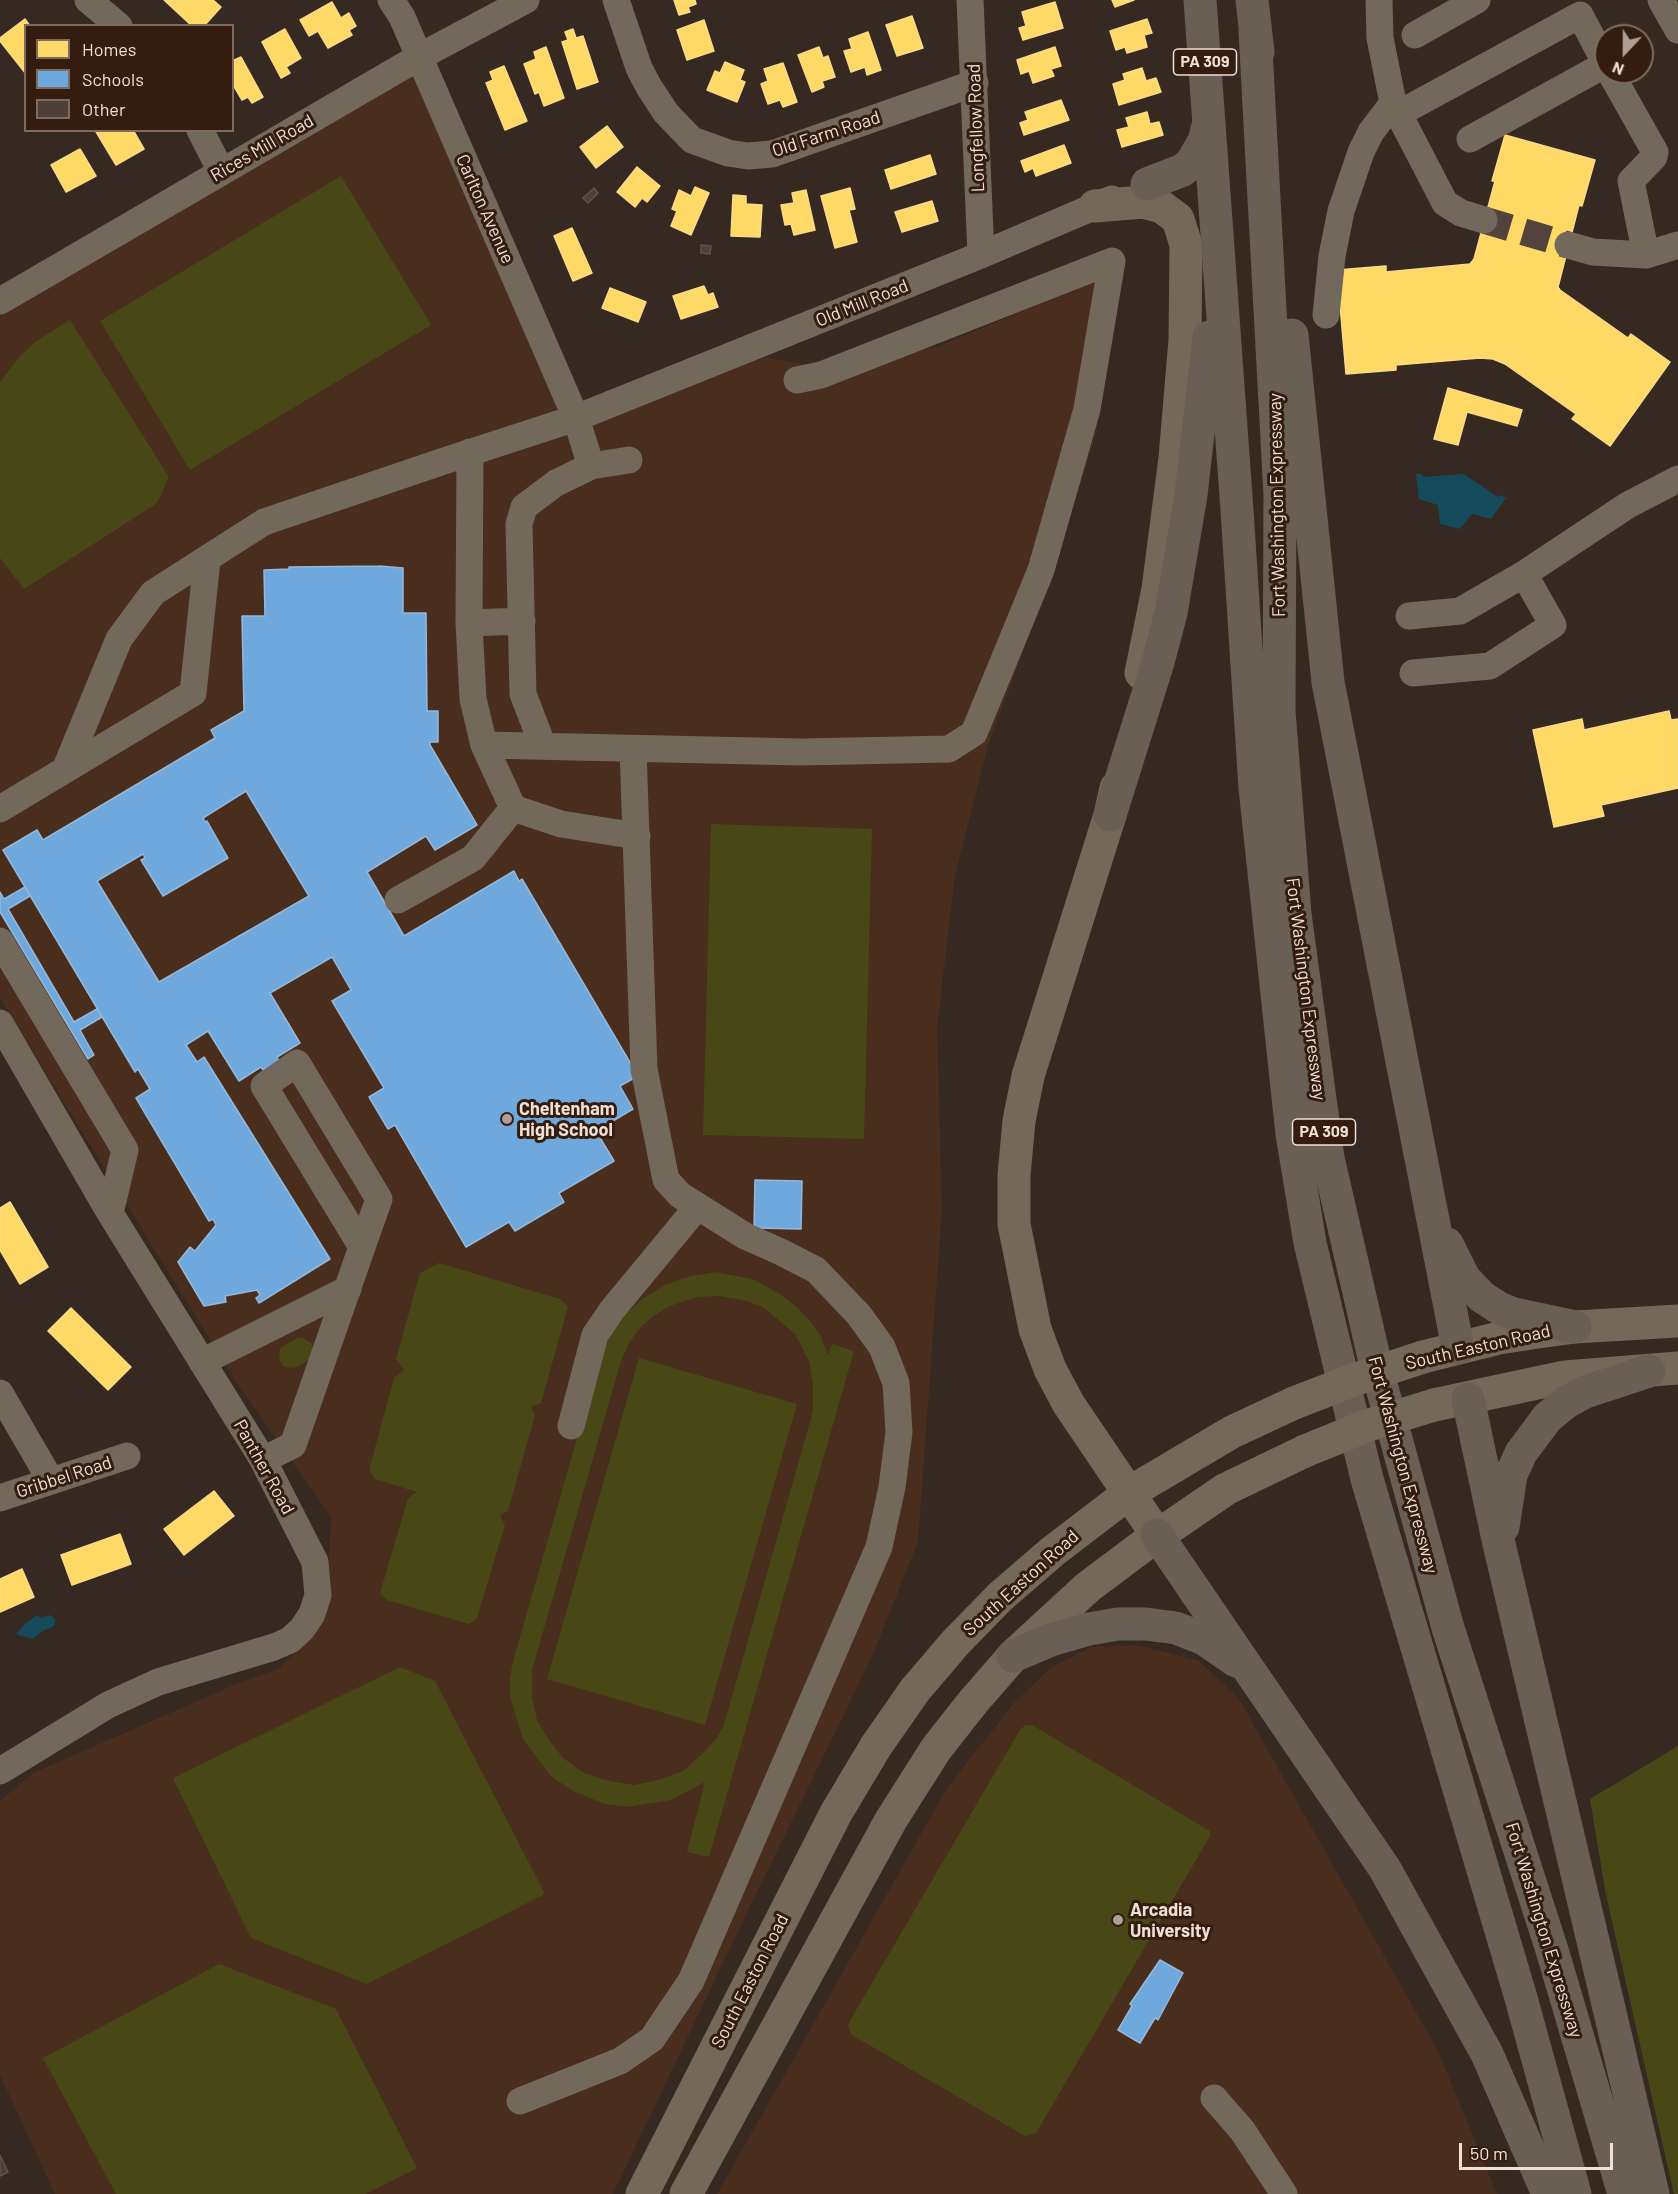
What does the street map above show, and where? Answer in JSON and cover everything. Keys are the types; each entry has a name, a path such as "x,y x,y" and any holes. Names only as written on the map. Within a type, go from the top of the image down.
{"highway":[{"name":"PA 309","path":"1200,0 1213,191"},
{"path":"1254,16 1296,372 1328,682 1458,1348"},
{"name":"Fort Washington Expressway","path":"1254,16 1280,495 1279,711 1295,914 1328,1158 1376,1366 1448,1628 1552,1950 1624,2194"},
{"path":"1147,184 1183,170 1192,162 1204,141 1208,124"},
{"path":"1110,815 1158,662 1181,561 1198,443 1208,350 1213,191"},
{"name":"Fort Washington Expressway","path":"1213,191 1255,788 1291,1123 1310,1243 1367,1479 1521,1998 1575,2194"},
{"path":"1426,1187 1451,1253 1464,1278 1482,1297 1514,1314 1575,1327"},
{"path":"1499,1544 1511,1475 1521,1454 1547,1418 1565,1403 1585,1392 1663,1370"},
{"path":"1468,1399 1499,1544 1653,2194"},
{"path":"1157,1535 1385,1869 1486,2054 1548,2194"},
{"path":"1013,1656 1051,1640 1089,1629 1118,1624 1146,1624 1176,1628 1204,1639 1226,1652 1254,1677"}],"main road":[{"path":"1095,206 1143,202 1162,207 1178,219 1186,244 1185,340 1176,446 1158,589 1110,815 1028,1076 1019,1121 1014,1175 1014,1224 1035,1329 1049,1367 1068,1403 1157,1535"},
{"name":"South Easton Road","path":"652,2190 836,1813 876,1746 915,1690 949,1650 1001,1596 1052,1552 1129,1493 1232,1432 1294,1403 1359,1378 1423,1357 1499,1338 1575,1327 1678,1321"},
{"path":"1458,1348 1468,1399"},
{"path":"686,2194 891,1820 936,1749 1013,1656 1088,1587 1157,1535 1226,1489 1305,1451 1369,1425 1434,1405 1565,1377 1663,1370"}],"street":[{"path":"88,0 117,24"},
{"name":"Carlton Avenue","path":"391,0 402,17 576,418 591,466"},
{"name":"Rices Mill Road","path":"0,301 419,57 526,0"},
{"name":"Old Farm Road","path":"615,0 639,68 662,106 692,140 728,153 748,156 772,154 975,83"},
{"name":"Longfellow Road","path":"970,0 981,255"},
{"path":"1379,0 1380,38 1396,108 1445,203 1461,213 1484,220"},
{"path":"1415,34 1477,0"},
{"path":"1661,0 1678,30"},
{"path":"1326,315 1332,256 1341,211 1361,152 1371,132 1396,108 1575,8 1594,43"},
{"path":"1470,139 1594,72"},
{"path":"1617,84 1655,152 1654,157 1630,181 1646,255"},
{"path":"201,132 221,171"},
{"name":"Old Mill Road","path":"65,770 119,639 153,593 264,522 576,418 981,255 1147,184"},
{"path":"1568,245 1593,252 1646,255 1678,245"},
{"path":"484,745 801,752 949,749 974,733 1041,570 1087,409 1112,261 821,375 797,380"},
{"path":"470,453 469,623 473,699 484,745 513,808 561,824 637,836"},
{"path":"543,746 523,694 519,524 524,507 556,483 591,466 629,460"},
{"path":"1409,616 1460,611 1524,574 1628,505 1678,479"},
{"path":"0,809 194,693 207,560"},
{"path":"1413,673 1490,666 1553,625 1524,574"},
{"path":"469,623 522,621"},
{"path":"520,2101 620,2061 652,2039 691,1981 879,1546 892,1487 899,1432 896,1383 882,1347 859,1315 816,1270 745,1236 680,1195 666,1180 644,1069 633,749"},
{"path":"398,900 472,858 513,808"},
{"path":"0,941 125,1150 110,1212"},
{"name":"Panther Road","path":"0,1023 110,1212 263,1460 315,1562 318,1595 312,1614 302,1629 290,1640 148,1687 108,1706 0,1771"},
{"path":"263,1460 293,1445 379,1199 297,1063 264,1086 362,1247"},
{"path":"571,1426 595,1335 612,1310 698,1206"},
{"path":"202,1362 348,1289"},
{"path":"0,1393 51,1481"},
{"name":"Gribbel Road","path":"0,1498 127,1456"},
{"path":"1214,2098 1242,2130 1284,2194"}],"shaded area":[{"name":"Cheltenham High School","path":"419,57 577,418 738,353 824,367 937,347 1114,272 1096,435 1050,580 989,743 955,875 937,1028 942,1210 918,1542 871,1659 613,2194 55,2194 0,2075 0,1801 33,1773 234,1685 280,1668 326,1615 331,1517 234,1379 0,998 0,301"},
{"path":"341,176 431,325 190,470 100,321"},
{"path":"70,320 169,477 157,503 24,589 0,558 0,382 20,356 35,342"},
{"path":"711,824 872,829 864,1139 703,1135"},
{"path":"439,1263 560,1299 568,1307 541,1403 531,1407 535,1415 508,1511 500,1515 505,1525 477,1618 469,1624 387,1600 380,1593 408,1498 417,1492 375,1479 369,1470 394,1378 404,1370 396,1359 420,1273"},
{"path":"717,1272 755,1280 797,1307 821,1337 828,1355 832,1344 854,1351 709,1857 687,1852 705,1782 671,1800 627,1807 605,1804 571,1790 551,1776 523,1739 510,1697 513,1661 601,1355 612,1333 626,1314 642,1299 665,1285 691,1276","holes":["719,1296 743,1300 763,1307 795,1334 809,1361 813,1383 813,1411 724,1725 716,1739 683,1771 634,1785 609,1781 584,1773 563,1758 549,1740 537,1720 532,1697 532,1670 621,1361 629,1343 638,1330 652,1317 670,1306 697,1297"]},
{"path":"302,1337 312,1344 313,1350 309,1360 295,1368 285,1367 279,1360 280,1348"},
{"path":"639,1358 797,1404 705,1725 547,1679"},
{"name":"Arcadia University","path":"1137,1645 1199,1661 1239,1699 1438,2051 1497,2194 717,2194 947,1788 1014,1703 1050,1668 1091,1647"},
{"path":"400,1667 435,1681 545,1894 367,1984 251,1938 173,1778"},
{"path":"1025,1725 1032,1725 1210,1831 1210,1836 1036,2133 1025,2136 852,2035 848,2024"},
{"path":"1678,1746 1678,2194 1674,2194 1606,1895 1590,1799"},
{"path":"219,1964 336,2009 417,2168 365,2194 116,2194 43,2058"}],"water":[{"path":"1416,474 1422,474 1423,477 1464,474 1498,497 1501,495 1506,498 1491,519 1472,514 1460,529 1440,524 1438,505 1419,499"},
{"path":"37,1615 41,1618 50,1615 55,1619 55,1625 33,1639 18,1635 17,1633 25,1624"}],"building: Homes":[{"path":"164,0 213,0 221,7 206,24 190,24"},
{"path":"674,0 695,0 696,4 688,7 690,12 679,15"},
{"path":"1112,0 1134,0 1115,7"},
{"path":"332,2 341,18 349,13 356,26 349,30 352,35 328,48 318,31 309,36 300,20"},
{"path":"1055,2 1063,28 1023,40 1019,28 1026,26 1022,12"},
{"path":"912,16 923,48 897,56 886,25"},
{"path":"25,19 29,24 24,24 24,71 0,41 0,38"},
{"path":"1147,19 1152,33 1144,35 1147,47 1127,53 1125,47 1116,50 1110,31"},
{"path":"704,20 714,51 687,60 677,30"},
{"path":"285,29 301,58 286,67 290,73 281,78 262,42"},
{"path":"573,29 576,38 583,36 598,82 577,89 562,42 568,40 565,32"},
{"path":"868,32 881,70 867,75 865,67 851,72 844,51 852,49 849,39"},
{"path":"546,47 564,98 544,106 539,92 535,94 524,64 536,59 534,52"},
{"path":"819,47 823,58 828,56 835,77 822,81 824,87 812,92 798,55"},
{"path":"1055,47 1061,66 1051,69 1054,76 1033,83 1029,71 1021,74 1017,60"},
{"path":"241,57 263,97 252,103 248,97 242,100 234,86 234,60"},
{"path":"725,62 744,70 740,80 745,82 737,102 707,90 715,71 720,73"},
{"path":"783,63 797,102 783,107 780,100 768,104 761,84 768,81 764,69"},
{"path":"504,66 527,121 505,130 486,83 493,80 490,72"},
{"path":"1142,68 1146,81 1156,78 1161,92 1119,105 1113,84 1125,80 1123,74"},
{"path":"1061,100 1069,120 1024,135 1020,123 1028,120 1025,112"},
{"path":"1147,112 1150,124 1159,122 1163,135 1122,147 1117,130 1129,127 1126,118"},
{"path":"607,126 623,147 596,168 580,147"},
{"path":"96,132 134,132 144,149 116,165"},
{"path":"1505,135 1595,160 1582,206 1579,205 1558,287 1628,338 1631,334 1670,362 1610,446 1572,419 1576,414 1505,364 1493,359 1480,358 1396,365 1396,370 1346,374 1337,270 1386,266 1386,272 1470,264 1474,259"},
{"path":"1064,145 1071,163 1036,176 1033,168 1025,172 1021,161"},
{"path":"80,149 96,176 66,192 51,165"},
{"path":"930,155 936,174 891,189 885,170"},
{"path":"637,167 660,186 647,202 642,198 635,207 617,192"},
{"path":"695,187 709,193 691,235 671,226 677,211 672,209 679,190 691,196"},
{"path":"850,188 855,209 849,210 857,242 835,248 821,196"},
{"path":"806,190 815,230 794,235 791,224 785,225 781,205 794,203 792,193"},
{"path":"733,195 746,196 746,204 762,205 760,237 731,236"},
{"path":"932,201 938,221 902,232 895,212"},
{"path":"572,228 592,273 573,281 554,236"},
{"path":"704,286 708,295 713,293 718,307 681,319 673,296"},
{"path":"610,288 646,302 638,322 602,308"},
{"path":"1448,388 1522,410 1517,426 1467,412 1458,445 1434,439"},
{"path":"1669,711 1671,720 1678,719 1678,788 1601,805 1604,816 1554,827 1533,730 1582,719 1584,730"},
{"path":"10,1202 48,1267 20,1284 0,1250 0,1208"},
{"path":"71,1308 131,1367 108,1390 48,1331"},
{"path":"214,1491 234,1516 184,1555 164,1529"},
{"path":"120,1534 131,1564 72,1585 61,1555"},
{"path":"22,1569 34,1597 0,1612 0,1579"}],"building: Schools":[{"path":"289,567 403,568 403,613 426,613 427,711 438,711 438,742 430,742 430,745 477,825 435,850 426,836 367,872 404,936 514,871 519,881 522,879 638,1076 620,1086 633,1109 596,1131 614,1161 559,1193 564,1202 515,1231 509,1222 466,1247 395,1125 388,1129 369,1097 384,1088 332,1001 351,990 332,957 270,993 300,1043 277,1057 279,1061 263,1070 261,1067 239,1081 208,1031 186,1045 197,1062 204,1057 330,1259 259,1303 256,1298 260,1295 257,1290 225,1296 226,1302 204,1306 178,1262 190,1247 195,1251 216,1225 213,1219 209,1221 136,1098 150,1089 138,1069 135,1072 3,850 37,830 43,840 215,738 211,730 244,711 242,616 265,616 264,570 289,569","holes":["246,791 309,896 159,982 97,881 143,854 145,858 141,860 163,896 228,858 207,821 205,822 203,818"]},
{"path":"25,887 30,896 8,909 74,1022 97,1009 102,1017 80,1030 94,1055 88,1059 0,912 0,892 4,899"},
{"path":"755,1180 802,1181 801,1229 754,1228"},
{"path":"1160,1960 1183,1973 1158,2020 1155,2018 1140,2043 1118,2030 1132,2006 1130,2004"}],"building: Other":[{"path":"594,188 598,193 588,203 583,198"},
{"path":"701,245 711,246 710,254 701,253"},
{"path":"0,2155 8,2172 0,2176"}],"tunnel":[{"path":"1484,220 1568,245"}],"place":[{"name":"Cheltenham High School","path":"507,1119"},
{"name":"Arcadia University","path":"1118,1920"}]}
